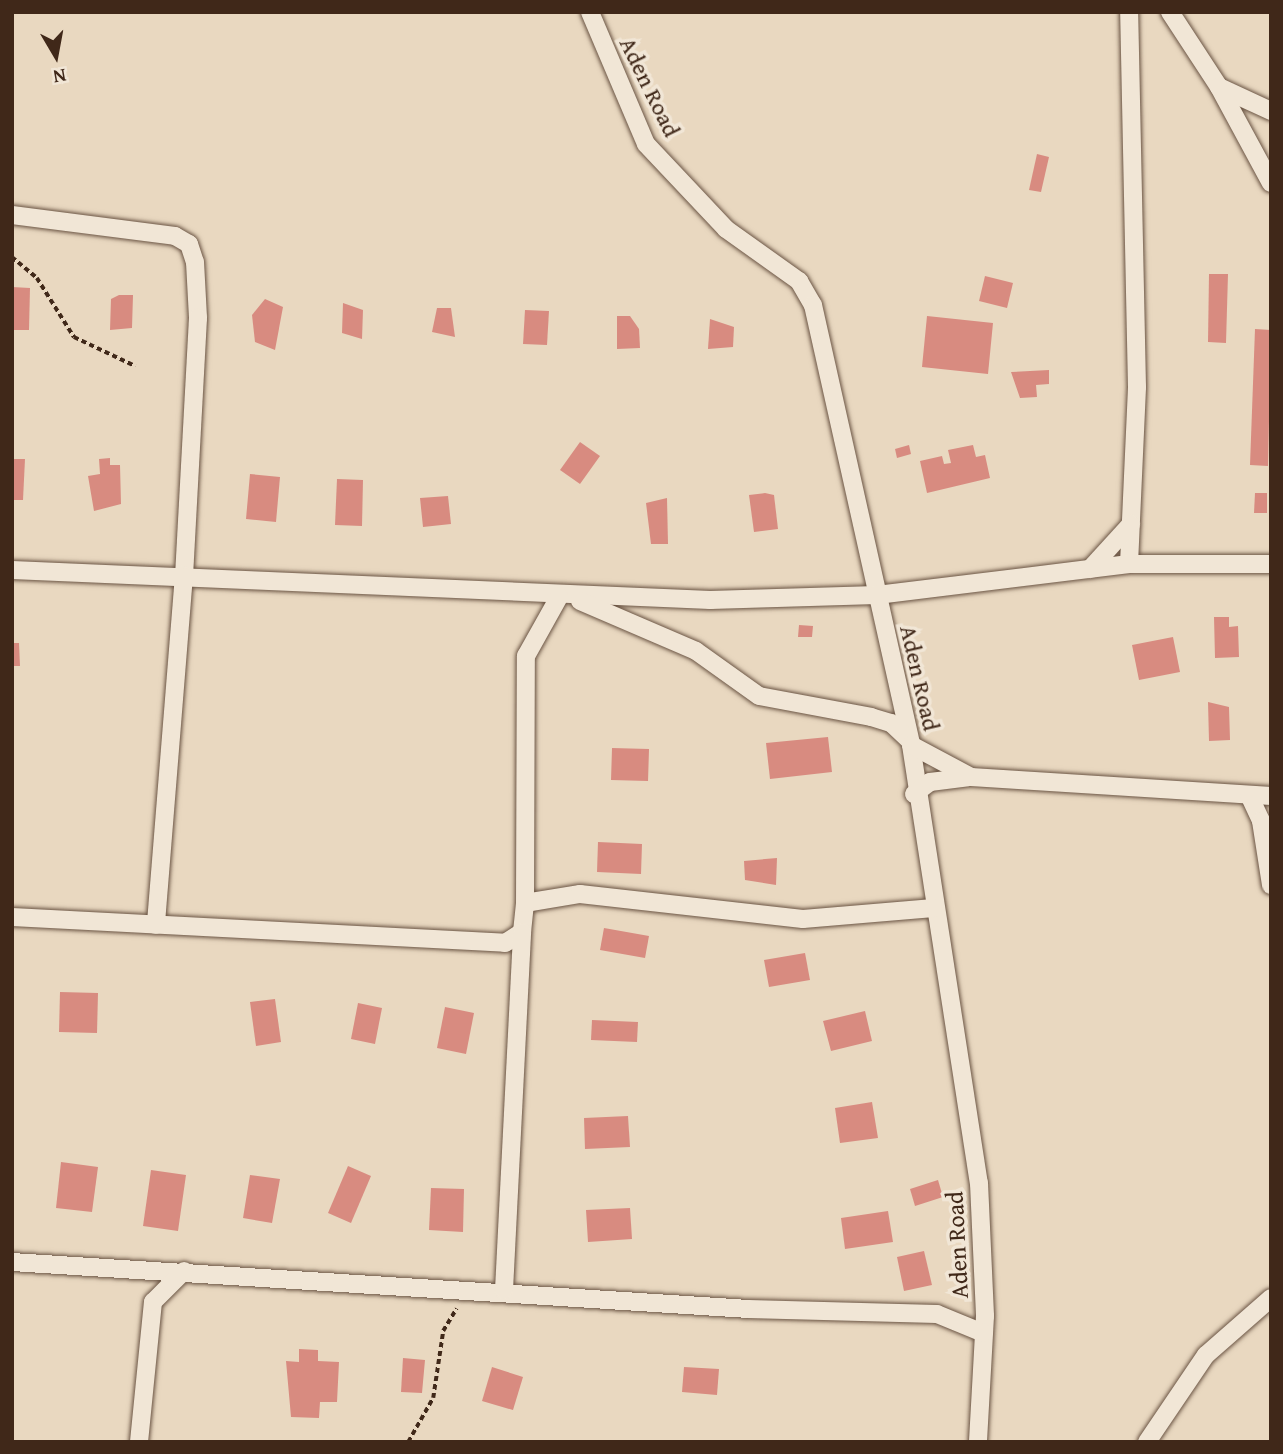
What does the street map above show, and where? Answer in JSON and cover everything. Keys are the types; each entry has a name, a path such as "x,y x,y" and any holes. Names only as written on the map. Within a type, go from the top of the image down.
{"street":[{"name":"Aden Road","path":"590,12 646,144 726,229 799,281 813,305 910,742 914,794 979,1183 984,1333 978,1442"},
{"path":"1129,12 1136,375 1129,564"},
{"path":"1170,12 1219,86 1271,183"},
{"path":"1219,86 1271,111"},
{"path":"12,215 175,236 192,250 198,318 184,575 156,926"},
{"path":"1090,569 1131,524"},
{"path":"12,570 184,575 566,597 877,595 1129,564 1271,564"},
{"path":"566,597 696,651 759,696 891,723 910,742 971,777"},
{"path":"504,1290 525,903 526,656 566,597"},
{"path":"914,794 930,782 971,777 1271,796"},
{"path":"1249,795 1261,821 1271,885"},
{"path":"525,903 580,894 803,919 934,908"},
{"path":"12,917 505,943 522,932"},
{"path":"12,1262 474,1288 748,1309 937,1314 984,1333"},
{"path":"139,1442 153,1302 184,1271"},
{"path":"1147,1442 1206,1355 1271,1298"}],"path":[{"path":"12,257 37,278 74,337 135,366"},
{"path":"408,1442 433,1398 443,1331 474,1288"}],"building":[{"path":"1037,154 1049,157 1041,192 1029,190"},
{"path":"1209,274 1228,274 1226,343 1208,342"},
{"path":"985,276 1013,283 1007,308 979,301"},
{"path":"12,287 30,288 29,330 12,330"},
{"path":"119,295 133,295 132,328 110,330 111,299"},
{"path":"265,299 283,307 275,350 255,342 252,315"},
{"path":"343,303 363,310 362,339 342,333"},
{"path":"437,308 451,308 455,337 432,332"},
{"path":"525,310 549,311 547,345 523,344"},
{"path":"617,316 630,316 639,329 640,348 617,349"},
{"path":"927,316 993,323 988,374 922,367"},
{"path":"710,319 734,327 733,347 708,349"},
{"path":"1255,329 1271,330 1268,466 1250,465"},
{"path":"1049,370 1049,384 1036,385 1037,397 1020,398 1011,372"},
{"path":"580,442 600,456 580,484 560,470"},
{"path":"909,445 911,454 897,458 895,449"},
{"path":"973,445 976,457 985,455 990,478 927,493 920,461 942,456 944,464 951,463 948,450"},
{"path":"110,458 110,465 120,465 121,504 94,511 88,476 100,474 99,459"},
{"path":"12,459 25,459 23,500 12,500"},
{"path":"250,474 280,477 276,522 246,519"},
{"path":"337,479 363,480 362,526 335,525"},
{"path":"1255,493 1267,493 1267,513 1254,513"},
{"path":"749,495 774,495 778,529 754,532"},
{"path":"448,496 451,524 423,527 420,498"},
{"path":"667,498 668,544 651,544 646,503"},
{"path":"1214,617 1229,617 1229,627 1238,626 1239,657 1215,658"},
{"path":"799,625 813,626 812,637 798,637"},
{"path":"1173,637 1180,672 1139,680 1132,645"},
{"path":"12,643 19,643 20,666 12,666"},
{"path":"1208,702 1229,707 1230,740 1209,741"},
{"path":"828,737 832,772 770,779 766,743"},
{"path":"612,748 649,749 648,781 611,780"},
{"path":"598,842 642,844 641,874 597,872"},
{"path":"777,858 776,885 745,880 744,861"},
{"path":"604,928 649,936 645,958 600,950"},
{"path":"805,953 810,980 769,987 764,960"},
{"path":"60,992 98,993 97,1033 59,1032"},
{"path":"275,999 281,1042 256,1046 250,1002"},
{"path":"358,1003 382,1008 375,1044 351,1039"},
{"path":"445,1007 474,1013 466,1054 437,1048"},
{"path":"865,1011 872,1041 831,1051 823,1021"},
{"path":"592,1020 638,1022 637,1042 591,1040"},
{"path":"872,1102 878,1138 840,1143 835,1108"},
{"path":"628,1116 630,1147 585,1149 584,1118"},
{"path":"61,1162 98,1167 92,1212 56,1208"},
{"path":"348,1166 371,1176 351,1223 328,1213"},
{"path":"151,1170 186,1175 178,1231 143,1226"},
{"path":"250,1175 280,1179 272,1223 243,1218"},
{"path":"938,1180 943,1197 915,1206 910,1189"},
{"path":"431,1188 464,1189 463,1232 429,1230"},
{"path":"630,1208 632,1239 588,1242 586,1210"},
{"path":"888,1211 893,1242 845,1249 841,1218"},
{"path":"924,1251 932,1285 904,1291 897,1257"},
{"path":"299,1349 318,1350 318,1361 339,1362 337,1402 320,1402 319,1418 291,1417 286,1361 299,1362"},
{"path":"403,1358 425,1360 422,1393 401,1392"},
{"path":"492,1367 523,1377 513,1410 482,1401"},
{"path":"684,1367 719,1369 717,1395 682,1392"}]}
